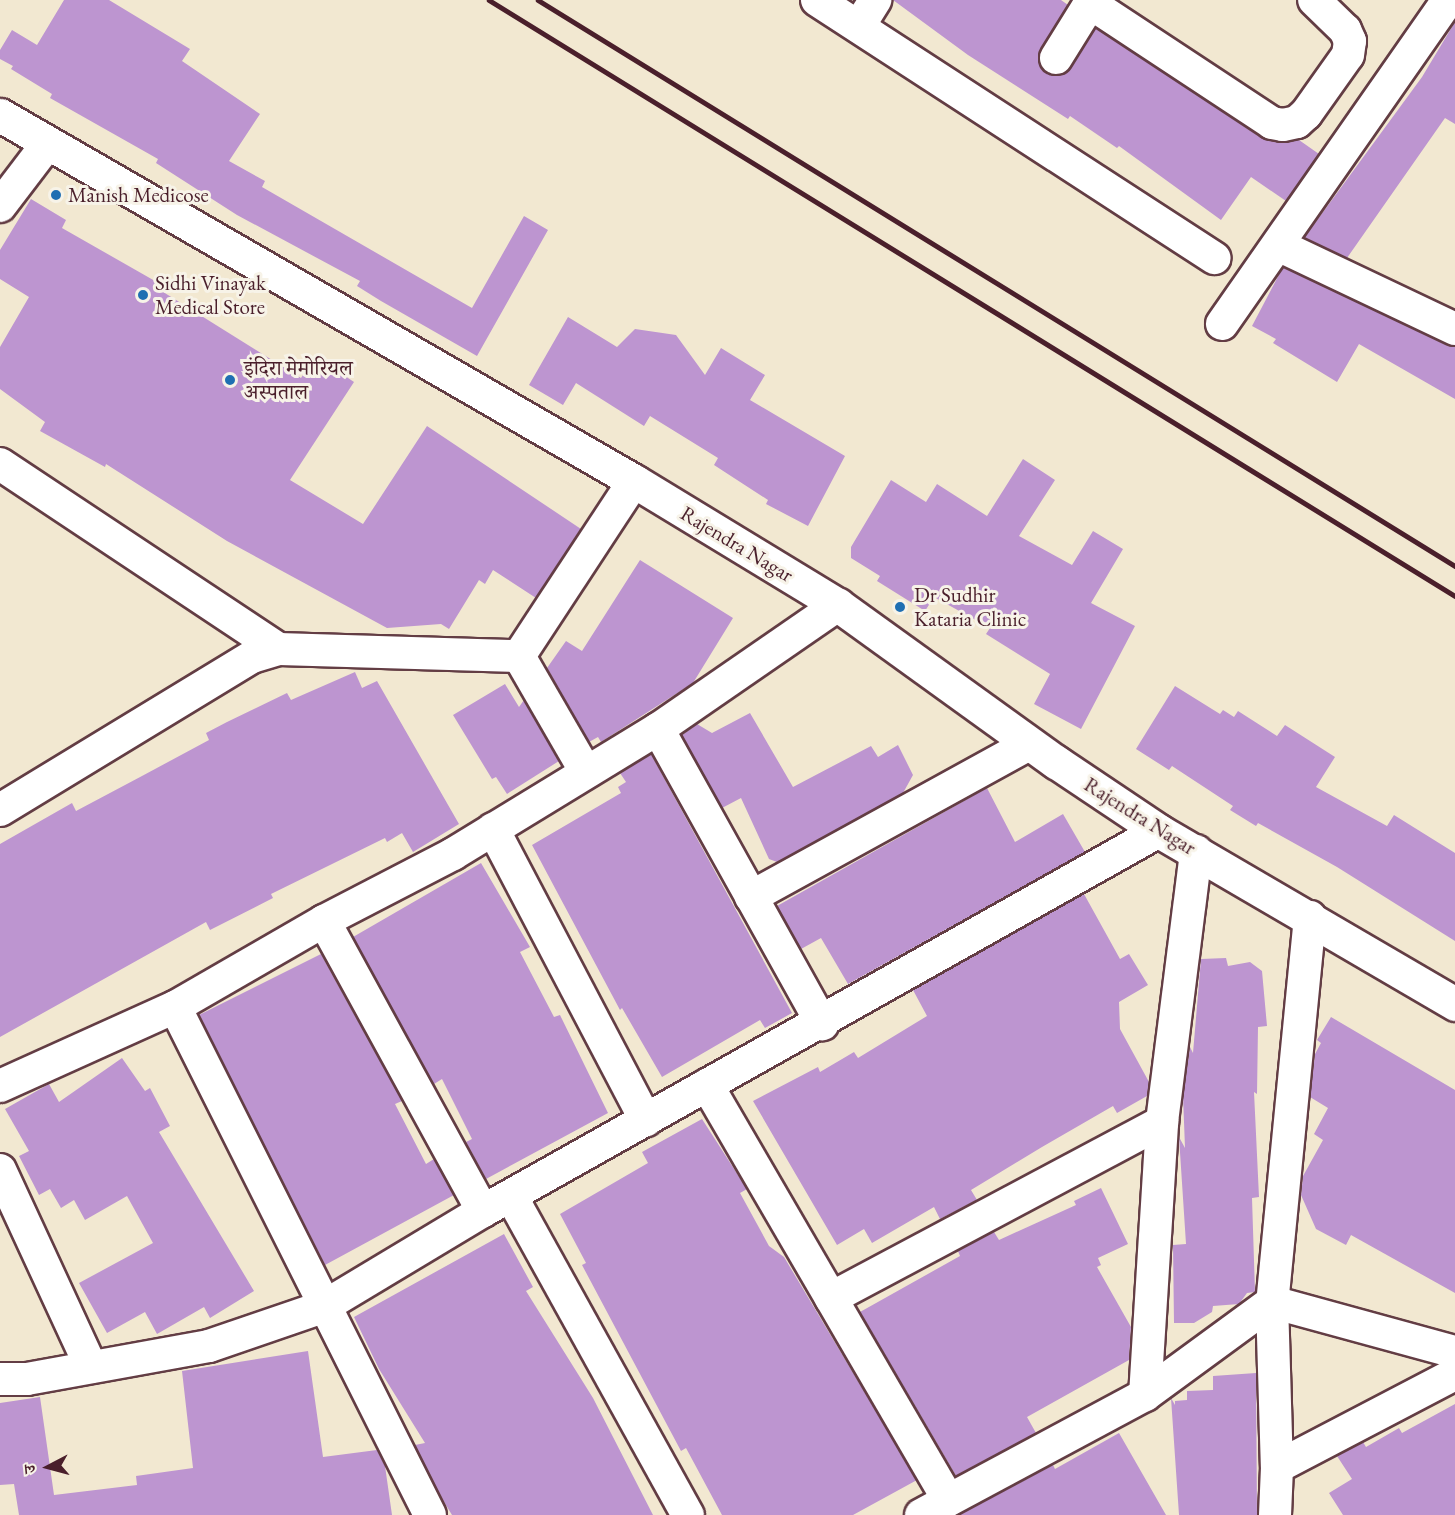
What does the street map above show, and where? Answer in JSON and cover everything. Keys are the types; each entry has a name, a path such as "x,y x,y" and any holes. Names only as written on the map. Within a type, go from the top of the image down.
{"street":[{"path":"817,0 867,13 1215,258"},
{"path":"1056,58 1091,1 1272,123 1283,125 1297,122 1306,114 1348,55 1350,42 1345,30 1314,0"},
{"path":"1222,324 1448,0"},
{"name":"Rajendra Nagar","path":"0,115 634,481 838,605 1029,744 1159,831 1310,917 1455,1004"},
{"path":"0,206 48,143"},
{"path":"1278,245 1455,329"},
{"path":"0,464 278,650"},
{"path":"519,656 634,481"},
{"path":"0,1086 175,1007 324,921 493,829 658,729 838,605"},
{"path":"0,810 252,657 278,650 519,656"},
{"path":"519,656 586,772"},
{"path":"658,729 822,1024"},
{"path":"751,897 1029,744"},
{"path":"493,829 646,1119"},
{"path":"0,1379 27,1379 209,1346 324,1307 483,1211 707,1085 822,1024 1159,831"},
{"path":"1145,1395 1162,1122 1196,851"},
{"path":"1275,1515 1277,1467 1272,1302 1310,917"},
{"path":"324,921 483,1211"},
{"path":"175,1007 430,1515"},
{"path":"707,1085 949,1500"},
{"path":"831,1298 1162,1122"},
{"path":"0,1170 91,1367"},
{"path":"511,1196 688,1515"},
{"path":"1272,1302 1455,1352"},
{"path":"921,1515 1145,1395 1272,1302"},
{"path":"1277,1467 1455,1374"}],"building":[{"path":"64,0 109,0 190,49 182,61 260,114 229,161 265,181 262,187 472,308 524,216 548,230 477,356 357,286 360,281 237,215 156,163 158,159 50,98 52,94 11,69 13,66 0,59 0,50 12,30 37,45"},
{"path":"893,0 1061,0 1068,5 1038,57 1047,74 1065,74 1096,28 1262,138 1280,143 1299,140 1319,154 1286,201 1251,177 1221,220 1119,146 1117,148 1070,116 1068,119 968,55"},
{"path":"1455,22 1455,124 1445,118 1347,258 1304,238 1422,77"},
{"path":"31,199 66,220 62,228 162,285 160,290 301,378 315,356 354,382 290,480 363,524 427,426 581,529 536,598 493,570 485,584 479,580 449,629 441,624 387,628 227,541 106,464 105,467 40,431 45,422 0,389 0,347 29,297 0,279 0,250"},
{"path":"1283,267 1455,347 1455,399 1359,344 1337,382 1273,343 1276,339 1252,326"},
{"path":"568,317 617,347 635,329 676,335 705,375 721,348 765,375 750,400 845,456 808,526 766,504 768,500 714,465 718,458 650,416 644,426 576,383 563,405 529,385"},
{"path":"1023,459 1055,480 1019,536 1072,565 1093,531 1123,549 1091,603 1135,626 1081,729 1034,704 1050,674 986,634 990,628 934,597 925,611 877,581 880,576 851,558 851,547 891,480 926,502 937,484 987,516"},
{"path":"640,560 733,618 693,683 601,742 598,737 589,742 547,668 566,641 582,651"},
{"path":"355,672 362,688 377,681 459,824 413,852 402,833 387,842 385,838 271,894 273,898 210,930 206,922 0,1037 0,844 72,803 76,811 209,740 206,733 227,722 287,693 291,700"},
{"path":"505,684 519,707 524,700 559,761 507,794 496,777 492,779 453,715"},
{"path":"1175,686 1220,714 1223,710 1234,717 1238,711 1277,736 1285,725 1335,757 1316,787 1387,826 1394,815 1455,853 1455,941 1337,867 1258,823 1256,826 1230,810 1233,806 1172,766 1169,770 1136,749"},
{"path":"750,713 793,787 871,746 878,757 898,745 913,775 903,793 777,862 769,859 741,798 722,808 682,735 697,724 712,733"},
{"path":"651,754 792,1013 765,1028 760,1020 662,1077 622,1008 620,1010 532,845 621,793 618,787 626,782 620,773"},
{"path":"987,788 1015,842 1063,814 1085,852 848,984 821,938 801,949 777,906"},
{"path":"481,863 530,947 520,952 554,1017 560,1015 608,1113 486,1179 466,1142 472,1139 442,1079 434,1084 353,937"},
{"path":"1084,894 1120,959 1129,954 1148,985 1119,1002 1120,1029 1149,1082 1147,1096 1117,1113 1113,1106 1042,1147 971,1190 977,1200 940,1219 934,1207 872,1243 864,1229 837,1245 753,1101 818,1067 820,1072 854,1052 858,1058 927,1016 913,990"},
{"path":"321,954 402,1101 395,1104 426,1164 434,1159 454,1195 325,1265 199,1015"},
{"path":"1226,958 1228,966 1250,962 1262,971 1267,1026 1258,1027 1257,1094 1254,1092 1259,1197 1252,1198 1255,1292 1247,1293 1239,1304 1213,1306 1212,1312 1194,1323 1174,1323 1173,1245 1186,1244 1179,1137 1185,1148 1183,1096 1190,1047 1193,1053 1201,959"},
{"path":"1331,1017 1455,1090 1455,1293 1351,1235 1346,1245 1316,1229 1301,1195 1303,1176 1323,1140 1314,1134 1328,1108 1310,1097 1315,1054 1321,1043 1317,1040"},
{"path":"122,1058 145,1091 150,1088 170,1126 159,1132 254,1291 210,1318 204,1307 157,1334 145,1312 107,1333 79,1283 153,1243 127,1196 85,1220 74,1200 61,1208 50,1189 39,1195 19,1156 29,1151 5,1109 49,1084 59,1102"},
{"path":"702,1119 747,1189 740,1193 769,1246 784,1257 917,1480 853,1515 722,1515 686,1448 681,1451 582,1265 586,1263 560,1214 648,1163 642,1152"},
{"path":"1101,1188 1128,1244 1098,1258 1101,1265 1097,1267 1131,1327 1129,1360 1027,1417 1036,1433 956,1476 860,1312 960,1256 958,1251 994,1232 999,1240 1076,1205 1074,1201"},
{"path":"504,1234 533,1287 526,1291 593,1398 653,1515 452,1515 441,1497 415,1445 425,1443 379,1369 354,1317"},
{"path":"308,1351 323,1457 377,1450 385,1466 392,1515 19,1515 14,1484 0,1485 0,1403 40,1397 54,1495 137,1485 136,1476 193,1468 182,1371"},
{"path":"1256,1373 1257,1515 1179,1515 1171,1398 1175,1405 1175,1401 1187,1400 1187,1391 1213,1390 1213,1376"},
{"path":"1455,1404 1455,1515 1343,1515 1329,1493 1352,1479 1337,1456 1363,1442 1366,1447 1399,1428 1402,1433"},
{"path":"1119,1433 1166,1515 959,1515 1053,1465 1055,1469"}],"railway":[{"path":"489,0 1455,596"},
{"path":"538,0 1455,566"}],"place":[{"name":"Manish Medicose","path":"56,195"},
{"name":"Sidhi Vinayak Medical Store","path":"143,295"},
{"name":"इंदिरा मेमोरियल अस्पताल","path":"230,380"},
{"name":"Dr Sudhir Kataria Clinic","path":"900,607"}]}
